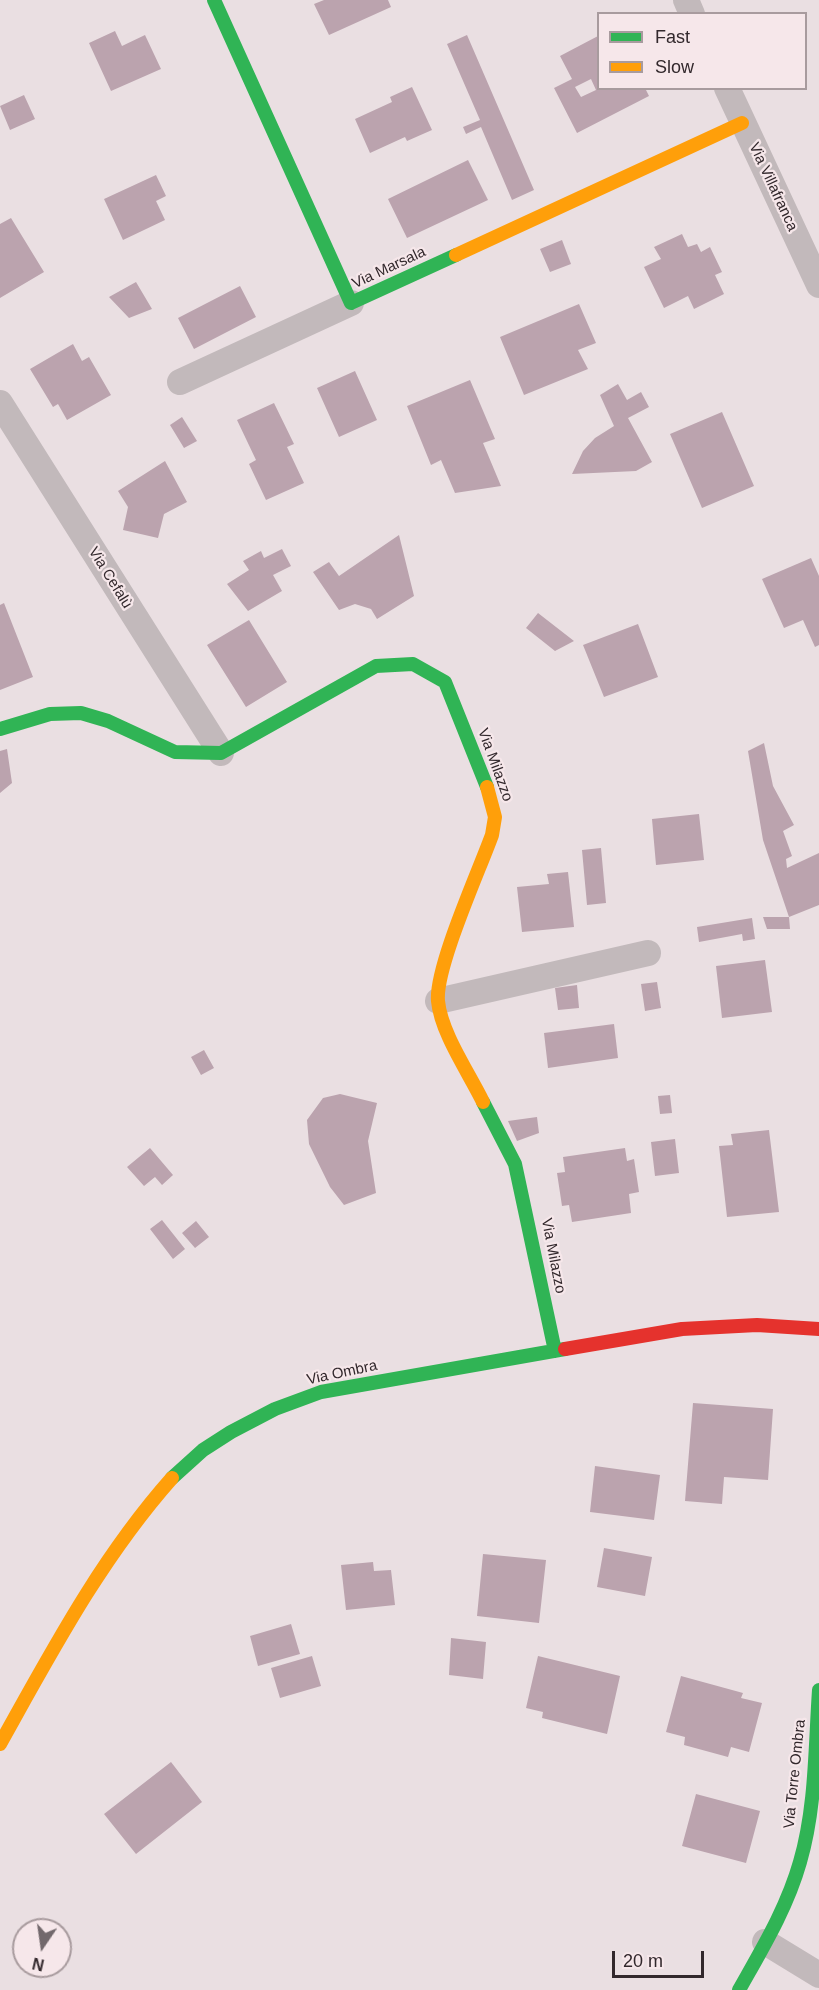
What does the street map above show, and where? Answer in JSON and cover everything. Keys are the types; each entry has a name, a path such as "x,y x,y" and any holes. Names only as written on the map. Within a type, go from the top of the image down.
{"street":[{"name":"Via Marsala","path":"214,0 351,303 742,123"},
{"name":"Via Villafranca","path":"728,90 819,285"},
{"path":"180,382 351,303"},
{"name":"Via Cefalù","path":"0,403 221,753"},
{"name":"Via Milazzo","path":"0,729 43,716 69,712 96,717 174,752 193,755 221,753 376,666 413,664 445,682 493,802 495,817 492,835 440,976 438,1001 445,1027 515,1164 555,1351"},
{"path":"438,1001 648,953"},
{"name":"Via Ombra","path":"0,1744 103,1565 138,1517 202,1450 274,1407 321,1392 716,1325 819,1329"},
{"name":"Via Torre Ombra","path":"739,1990 787,1898 801,1862 812,1804 819,1690"},
{"path":"765,1942 819,1975"}],"building":[{"path":"324,0 388,0 391,7 329,35 314,4"},
{"path":"115,31 122,46 145,35 161,69 111,91 89,43"},
{"path":"467,35 534,190 512,200 481,127 466,134 463,127 480,120 447,44"},
{"path":"597,37 597,90 646,90 649,96 577,133 554,88 572,79 560,56","holes":["591,79 596,90 581,97 575,87"]},
{"path":"412,87 432,130 407,141 405,137 370,153 355,119 392,102 390,97"},
{"path":"24,95 35,119 10,130 0,106"},
{"path":"468,160 488,200 407,238 388,199"},
{"path":"156,175 166,196 156,201 165,220 123,240 104,199"},
{"path":"11,218 44,272 0,298 0,224"},
{"path":"682,234 688,247 697,244 701,252 710,247 722,272 715,275 724,294 694,309 688,296 664,308 644,267 661,259 654,247"},
{"path":"562,240 571,264 550,272 540,249"},
{"path":"136,282 152,309 129,318 109,297"},
{"path":"240,286 256,317 194,349 178,318"},
{"path":"579,304 596,343 578,350 588,369 524,395 500,337"},
{"path":"73,344 82,361 89,357 111,395 67,420 58,404 53,407 30,369"},
{"path":"355,371 377,420 339,437 317,388"},
{"path":"470,380 495,439 483,443 501,486 455,493 441,460 431,465 407,406"},
{"path":"618,384 627,400 641,392 649,407 628,418 652,462 636,471 572,474 583,451 595,438 614,426 600,395"},
{"path":"274,403 294,444 287,447 304,483 266,500 249,464 256,460 237,420"},
{"path":"722,412 754,486 702,508 670,434"},
{"path":"182,417 197,441 184,448 170,425"},
{"path":"165,461 187,502 164,514 158,538 123,530 128,507 118,491"},
{"path":"399,535 414,596 377,619 371,609 355,604 339,610 313,572 329,562 339,576"},
{"path":"282,549 291,566 273,575 282,591 248,611 227,584 249,570 243,561 261,551 264,558"},
{"path":"811,558 819,576 819,645 815,647 803,620 784,628 762,579"},
{"path":"4,603 33,677 0,690 0,605"},
{"path":"538,613 574,641 555,651 526,628"},
{"path":"249,620 287,682 246,707 207,645"},
{"path":"638,624 658,677 604,697 583,645"},
{"path":"764,743 773,786 794,825 783,831 792,856 786,859 787,868 819,853 819,905 789,917 763,840 748,751"},
{"path":"7,749 12,783 0,793 0,751"},
{"path":"699,814 704,860 656,865 652,819"},
{"path":"601,848 606,903 587,905 582,850"},
{"path":"568,872 574,927 522,932 517,887 549,884 547,874"},
{"path":"763,917 789,917 790,929 767,929"},
{"path":"752,918 755,939 743,941 742,934 699,942 697,927"},
{"path":"765,960 772,1012 722,1018 716,966"},
{"path":"657,982 661,1008 645,1011 641,984"},
{"path":"577,985 579,1008 558,1010 555,988"},
{"path":"614,1024 618,1058 548,1068 544,1033"},
{"path":"204,1050 214,1068 201,1075 191,1057"},
{"path":"340,1094 377,1103 368,1141 376,1193 344,1205 330,1187 309,1144 307,1120 323,1098"},
{"path":"670,1095 672,1113 660,1114 658,1096"},
{"path":"537,1117 539,1133 517,1141 508,1121"},
{"path":"769,1130 779,1212 727,1217 719,1146 733,1145 731,1134"},
{"path":"675,1139 679,1173 655,1176 651,1142"},
{"path":"150,1148 173,1175 162,1185 155,1177 144,1186 127,1167"},
{"path":"625,1148 627,1161 634,1159 639,1192 629,1194 631,1213 572,1222 569,1205 562,1206 557,1173 565,1172 563,1157"},
{"path":"162,1220 185,1249 173,1259 150,1229"},
{"path":"196,1221 209,1237 195,1248 182,1233"},
{"path":"693,1403 773,1409 768,1480 724,1477 722,1504 685,1501"},
{"path":"595,1466 660,1475 654,1520 590,1512"},
{"path":"604,1548 652,1557 645,1596 597,1587"},
{"path":"483,1554 546,1560 539,1623 477,1616"},
{"path":"373,1562 374,1571 391,1570 395,1605 346,1610 341,1565"},
{"path":"291,1624 300,1654 258,1666 250,1636"},
{"path":"451,1638 486,1642 483,1679 449,1675"},
{"path":"312,1656 321,1686 280,1698 271,1668"},
{"path":"538,1656 620,1676 607,1734 542,1718 543,1712 526,1708"},
{"path":"681,1676 743,1693 741,1698 762,1703 749,1752 731,1747 728,1757 684,1745 685,1737 666,1732"},
{"path":"171,1762 202,1802 136,1854 104,1814"},
{"path":"696,1794 760,1811 746,1863 682,1846"}],"traffic: fast":[{"path":"214,0 351,303 456,255"},
{"path":"0,729 50,714 81,713 108,721 175,752 221,753 376,666 413,664 445,682 487,787"},
{"path":"483,1102 515,1164 555,1351"},
{"path":"172,1478 203,1450 231,1432 275,1409 321,1392 565,1349"},
{"path":"739,1990 781,1912 800,1862 812,1799 819,1690"}],"traffic: slow":[{"path":"456,255 742,123"},
{"path":"483,1102 444,1026 438,1001 443,966 450,943 492,835 495,817 487,787"},
{"path":"0,1744 100,1573 122,1540 172,1478"}],"traffic: jam":[{"path":"565,1349 682,1329 757,1325 819,1329"}]}
